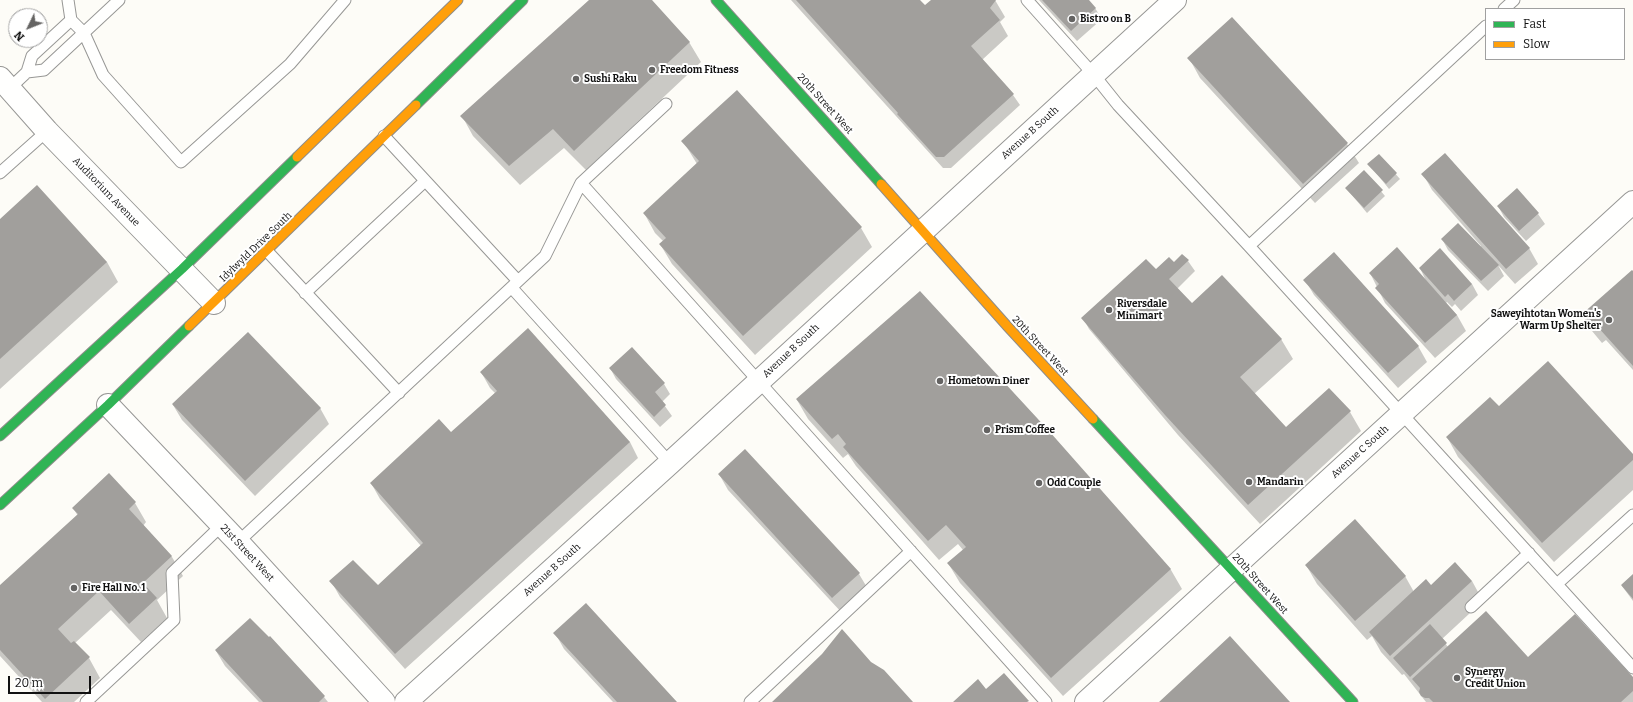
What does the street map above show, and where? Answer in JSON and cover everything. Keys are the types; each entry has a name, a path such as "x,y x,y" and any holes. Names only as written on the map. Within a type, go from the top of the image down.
{"main road":[{"path":"0,436 182,269 458,0"},
{"name":"Idylwyld Drive South","path":"0,505 108,405 214,303 523,0"},
{"name":"20th Street West","path":"716,0 826,121 1008,327 1353,702"}],"street":[{"name":"Avenue B South","path":"406,702 670,463 922,230 1175,0"},
{"name":"Auditorium Avenue","path":"4,84 47,131 214,303"},
{"name":"Avenue C South","path":"1086,702 1401,414 1631,207"},
{"name":"21st Street West","path":"108,405 238,542 384,702"}],"lane":[{"path":"68,0 71,20 84,33 103,75 181,162 290,64 345,0"},
{"path":"4,84 27,72 44,70 119,0"},
{"path":"1027,0 1094,75 1118,105 1249,246 1633,668"},
{"path":"1505,8 1514,0"},
{"path":"27,72 32,56 71,20"},
{"path":"1249,246 1485,27"},
{"path":"238,542 545,256 581,183 666,104"},
{"path":"0,174 47,131"},
{"path":"384,136 425,181 670,463"},
{"path":"305,293 425,181"},
{"path":"581,183 1046,702"},
{"path":"267,251 399,393"},
{"path":"1557,584 1633,515"},
{"path":"86,702 174,620 172,573 222,526"},
{"path":"750,702 911,552"},
{"path":"1471,607 1529,553"}],"building":[{"name":"Sushi Raku","path":"589,0 652,0 690,42 574,151 553,129 509,166 460,116"},
{"path":"796,0 920,0 925,5 931,0 996,0 990,8 1000,20 971,46 1014,94 944,157 936,157"},
{"name":"Bistro on B","path":"1042,0 1089,0 1096,8 1071,31"},
{"path":"1232,17 1348,143 1303,184 1187,58"},
{"path":"737,90 862,227 743,336 659,244 666,238 643,213 699,161 681,141"},
{"path":"1445,153 1530,248 1506,269 1421,174"},
{"path":"1379,154 1397,173 1386,184 1367,164"},
{"path":"1364,170 1383,190 1364,208 1345,188"},
{"path":"37,185 107,262 0,359 0,219"},
{"path":"1517,188 1539,213 1519,231 1497,206"},
{"path":"1458,223 1499,265 1481,281 1441,239"},
{"path":"1397,247 1457,315 1425,343 1375,288 1379,284 1369,273"},
{"path":"1440,248 1472,284 1454,301 1448,294 1445,297 1419,268"},
{"path":"1334,252 1419,346 1388,373 1303,280"},
{"path":"1182,254 1189,260 1169,279 1192,303 1222,275 1282,339 1240,377 1286,427 1329,388 1351,411 1248,505 1165,415 1081,318 1146,259 1156,269 1169,257 1174,262"},
{"name":"Saweyihtotan Women's Warm Up Shelter","path":"1632,270 1633,366 1596,325 1593,328 1581,315"},
{"path":"920,291 1049,431 1171,569 1051,678 947,563 966,547 946,525 928,541 843,447 846,444 838,434 832,439 796,399"},
{"path":"528,328 630,442 395,654 329,581 353,560 378,585 423,543 370,483 439,419 451,432 497,391 480,372"},
{"path":"248,332 321,408 245,481 172,404"},
{"path":"632,347 665,383 655,392 666,405 654,417 609,368"},
{"path":"1548,361 1633,454 1633,460 1542,543 1446,437 1490,397 1499,406"},
{"path":"745,449 860,573 832,598 718,474"},
{"name":"Fire Hall No. 1","path":"109,473 136,502 129,509 172,556 143,583 157,598 129,624 99,591 58,629 71,643 74,641 90,657 45,699 0,650 0,585 78,514 72,508"},
{"path":"1355,519 1406,576 1355,621 1305,565"},
{"path":"1455,562 1472,581 1390,656 1369,632 1426,579 1431,585"},
{"path":"1633,574 1633,599 1621,585"},
{"path":"586,603 677,702 617,702 553,633"},
{"path":"1486,611 1528,657 1575,614 1633,677 1633,691 1621,702 1433,702 1429,698 1421,696 1419,692 1420,688 1412,679"},
{"path":"250,618 269,637 270,636 325,696 319,702 263,702 215,650"},
{"path":"1430,624 1447,643 1410,677 1393,658"},
{"path":"842,629 871,662 884,670 913,702 772,702 822,654"},
{"path":"1230,636 1290,702 1159,702"},
{"path":"1004,673 1029,701 953,702 978,679 986,689"}],"traffic: fast":[{"path":"416,105 523,0"},
{"path":"716,0 881,184"},
{"path":"0,436 182,269 297,157"},
{"path":"0,505 108,405 189,326"},
{"path":"1093,419 1353,702"}],"traffic: slow":[{"path":"297,157 458,0"},
{"path":"189,326 416,105"},
{"path":"881,184 1008,327 1093,419"}],"place":[{"name":"Bistro on B","path":"1072,19"},
{"name":"Freedom Fitness","path":"652,70"},
{"name":"Sushi Raku","path":"576,79"},
{"name":"Riversdale Minimart","path":"1109,310"},
{"name":"Saweyihtotan Women's Warm Up Shelter","path":"1609,320"},
{"name":"Hometown Diner","path":"940,381"},
{"name":"Prism Coffee","path":"987,430"},
{"name":"Mandarin","path":"1249,482"},
{"name":"Odd Couple","path":"1039,483"},
{"name":"Fire Hall No. 1","path":"74,588"},
{"name":"Synergy Credit Union","path":"1457,678"}]}
